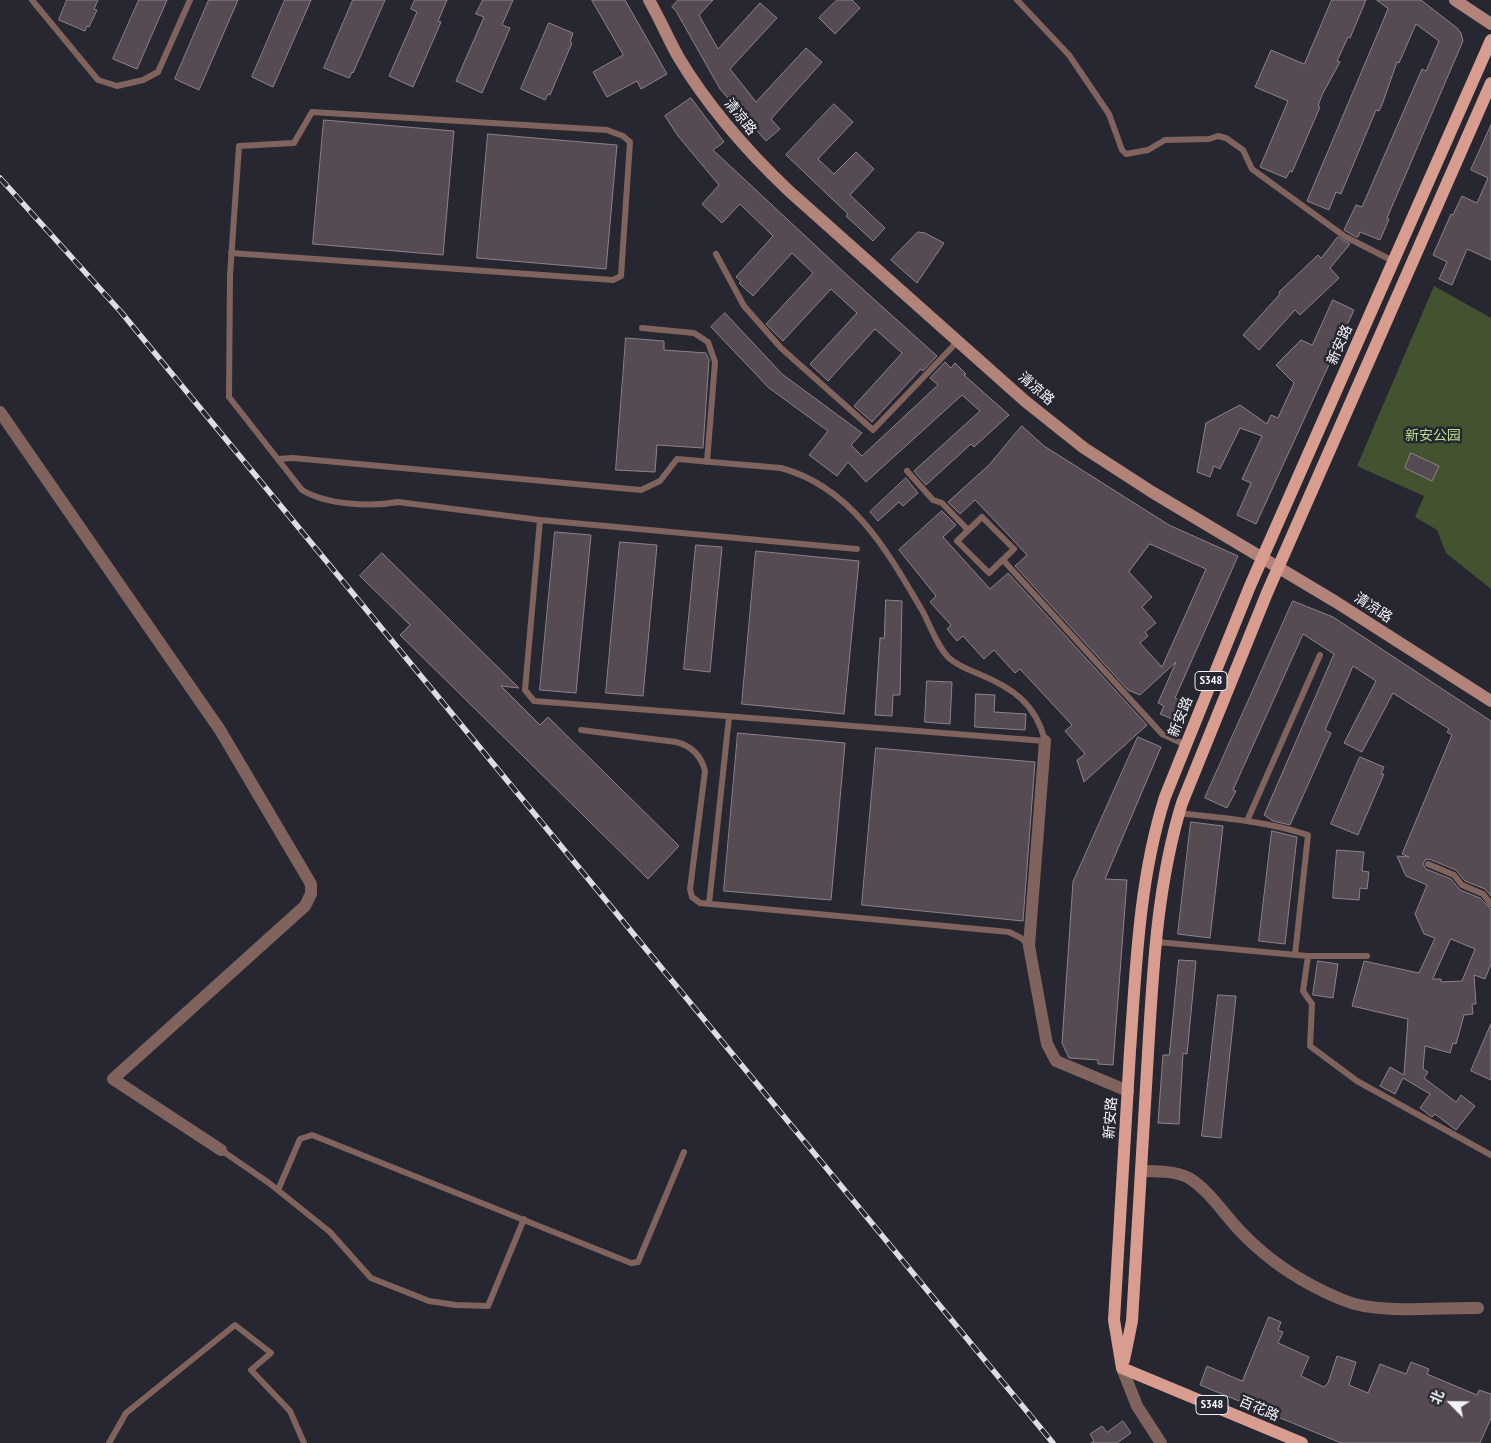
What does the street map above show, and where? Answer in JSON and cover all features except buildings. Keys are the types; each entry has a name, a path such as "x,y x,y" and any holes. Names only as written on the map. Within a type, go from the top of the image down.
{"main road":[{"name":"新安路","path":"1122,1368 1114,1320 1133,1004 1146,870 1164,796 1263,557 1491,40"},
{"name":"S348","path":"1122,1368 1132,1320 1157,942 1163,881 1178,813 1279,566 1491,82"},
{"name":"百花路","path":"1122,1368 1302,1443"}],"street":[{"name":"清凉路","path":"649,0 670,41 694,81 751,153 789,191 1025,401 1084,448 1152,492 1279,566 1491,701"},
{"path":"1455,0 1491,24"},
{"path":"0,412 220,730 311,884 311,894 305,906 113,1079 221,1150"},
{"path":"1045,741 1029,946 1047,1044 1056,1061 1128,1091"},
{"path":"1141,1171 1168,1173 1189,1178 1244,1235 1275,1262 1317,1288 1345,1301 1380,1308 1478,1308"},
{"name":"新安路","path":"1122,1368 1137,1406 1161,1443"}],"lane":[{"path":"32,0 98,80 117,86 143,80 158,72 190,0"},
{"path":"1017,0 1069,55 1109,114 1122,150 1126,154 1148,150 1165,140 1209,139 1218,136 1226,138 1244,150 1252,168 1344,236 1393,260"},
{"path":"231,253 613,280 621,276 630,142 623,136 607,130 312,112 294,142 239,146 231,253 228,396 302,490 314,497 377,506 398,502 540,520 857,549"},
{"path":"716,254 744,306 781,348 874,430 959,341"},
{"path":"642,328 694,333 708,342 715,362 707,462"},
{"path":"278,459 293,458 641,490 660,481 677,459 780,468 794,472 819,483 840,497 866,526 892,561 943,652 960,666 1001,683 1019,694 1033,710 1045,741 539,702 530,698 525,690 540,520"},
{"path":"907,471 933,500 942,503 968,530"},
{"path":"982,517 1014,550 989,574 957,541 968,530 982,517"},
{"path":"1003,560 1162,734 1186,745"},
{"path":"1247,821 1320,655"},
{"path":"709,904 729,717"},
{"path":"581,730 676,742 696,752 705,771 690,889 695,900 709,904 1009,932 1021,938 1029,946"},
{"path":"1178,813 1247,821 1290,829 1308,835 1295,955"},
{"path":"1428,864 1454,875 1462,885 1483,894 1491,904"},
{"path":"1157,942 1308,956 1366,956"},
{"path":"1308,956 1303,991 1312,1004 1310,1046 1357,1081 1491,1155"},
{"path":"278,1190 300,1139 312,1135 631,1263 638,1262 684,1152"},
{"path":"221,1150 278,1190 340,1242 371,1278 429,1301 456,1305 488,1306 524,1219"},
{"path":"109,1443 126,1413 235,1325 271,1353 251,1370 290,1411 304,1443"}],"green space":[{"name":"新安公园","path":"1434,286 1491,318 1491,589 1446,553 1437,530 1415,517 1424,496 1357,466"}],"railway":[{"path":"0,178 121,312 1053,1443"}]}
